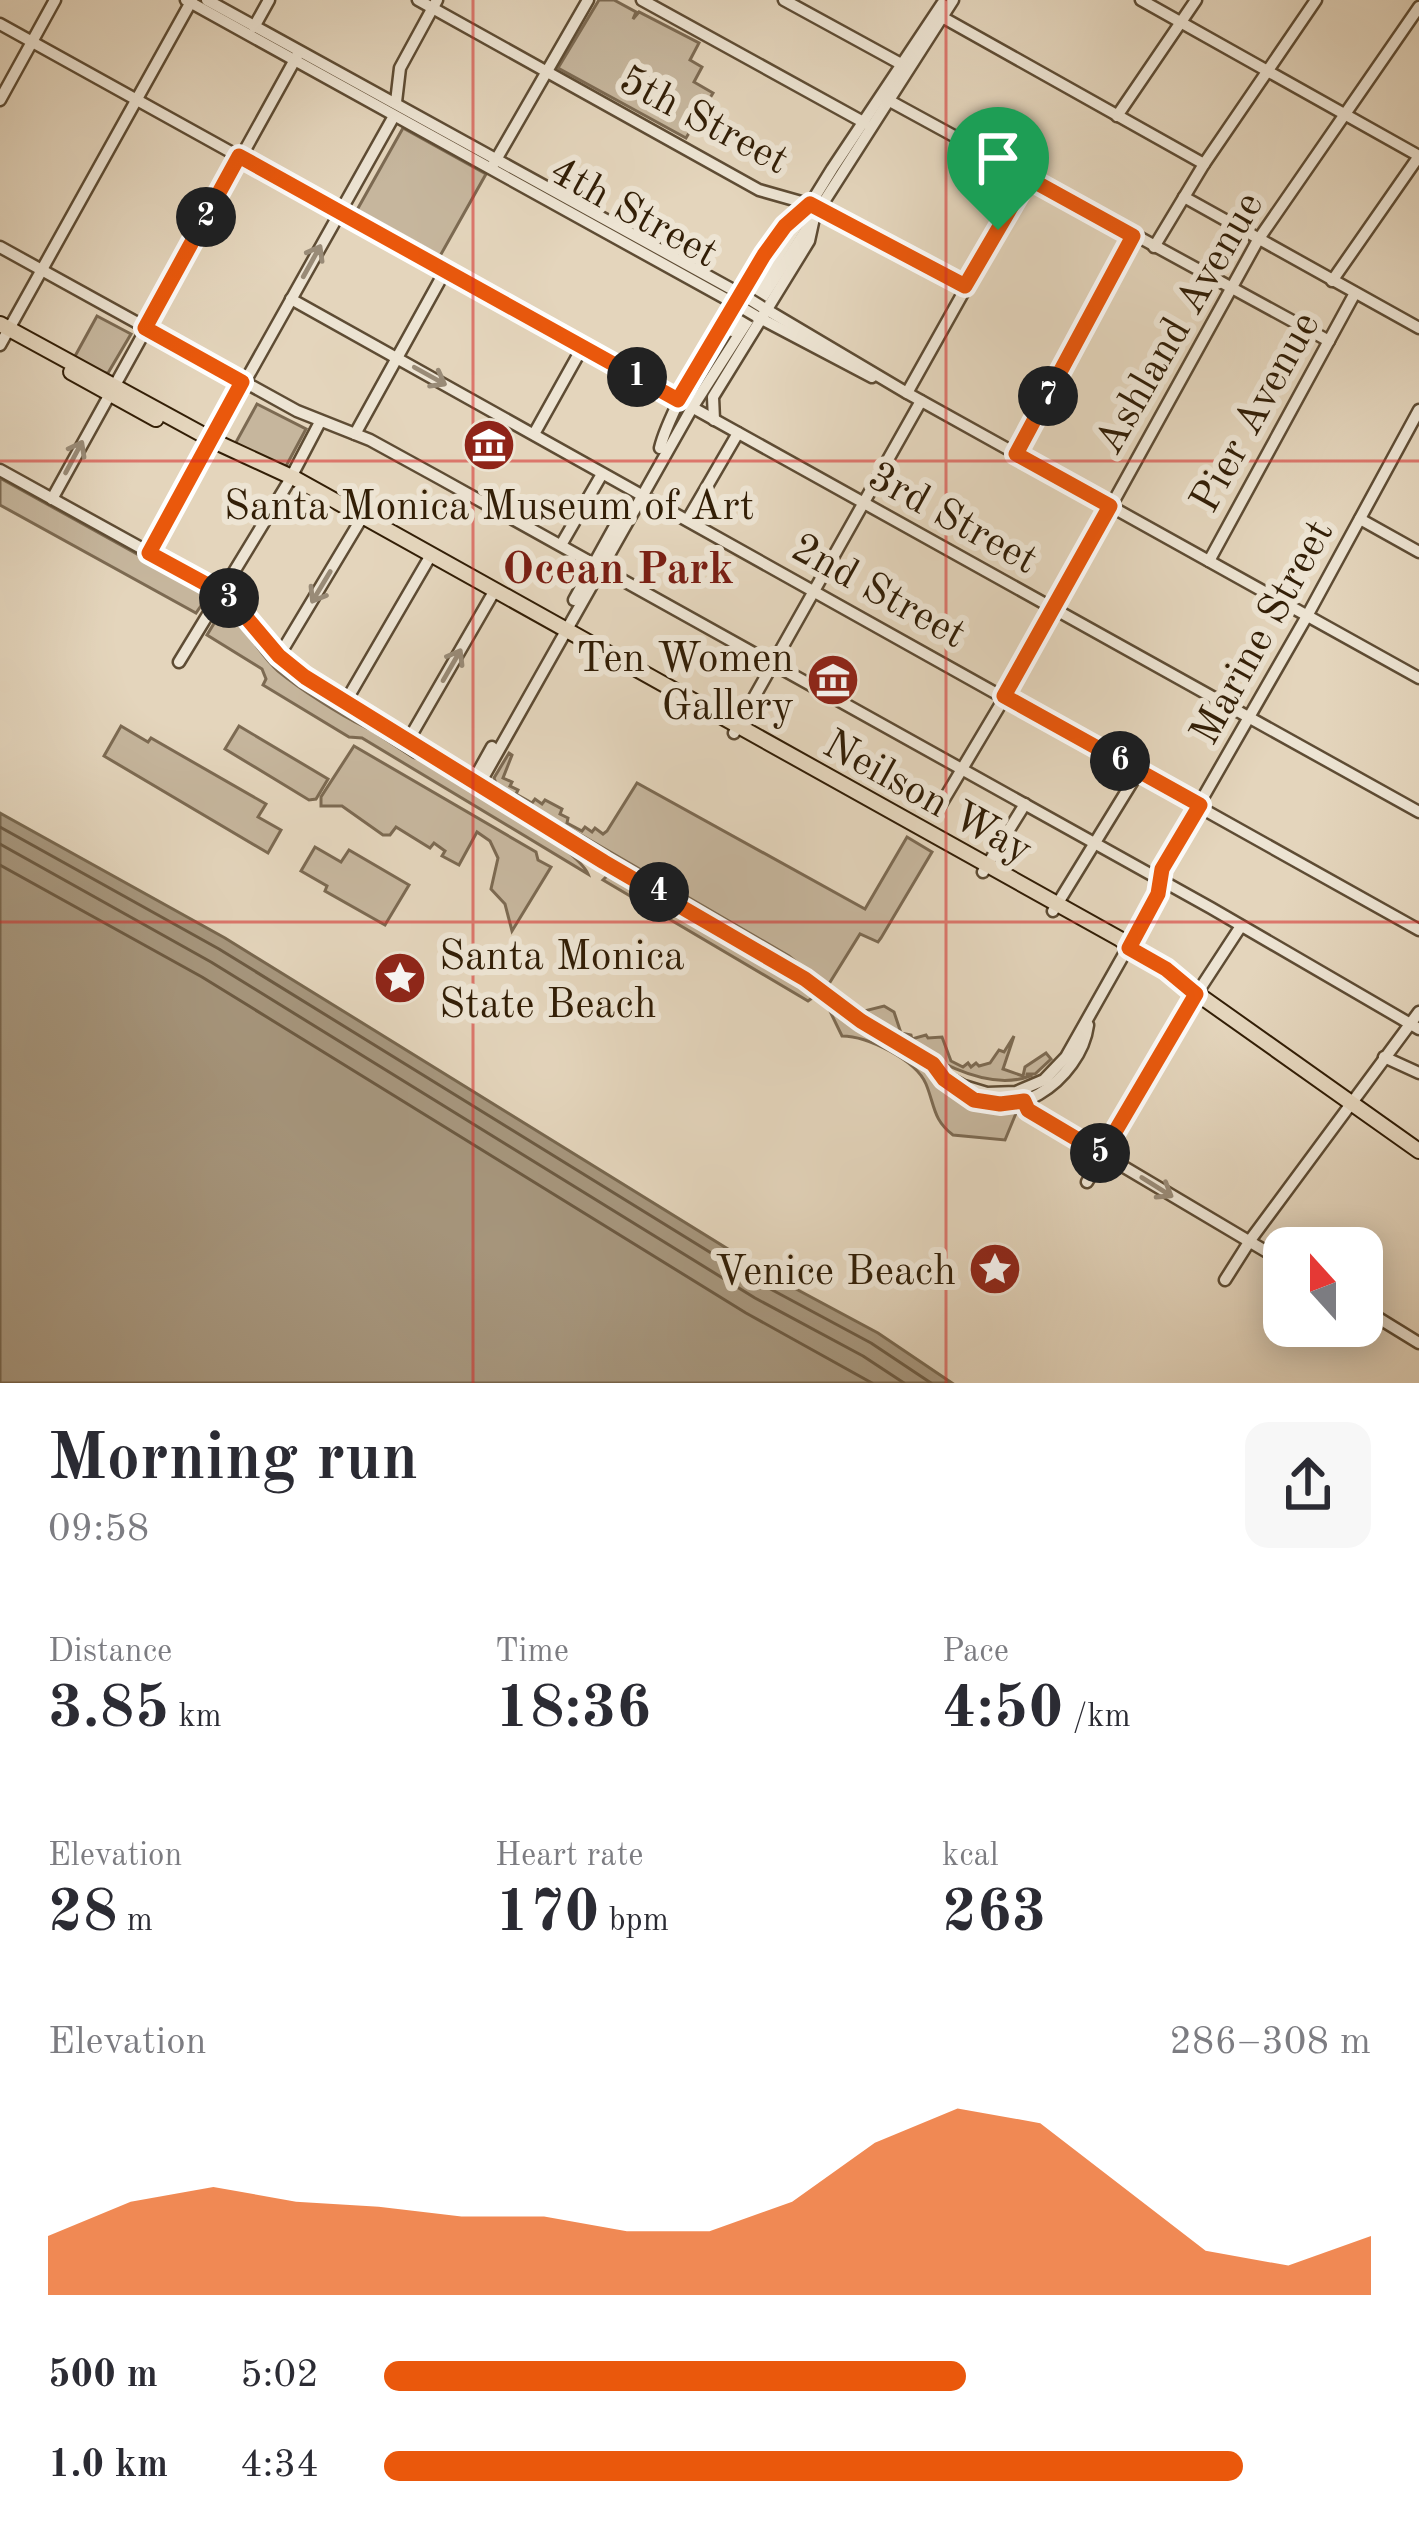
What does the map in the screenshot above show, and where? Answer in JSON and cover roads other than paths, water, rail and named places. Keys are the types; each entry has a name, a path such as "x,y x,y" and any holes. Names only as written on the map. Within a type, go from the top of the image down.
{"main road":[{"name":"Neilson Way","path":"4,333 289,480 986,869 1116,947 1129,948 1166,969 1419,1151"}],"street":[{"path":"0,100 55,0"},
{"name":"4th Street","path":"207,0 296,57 761,312 841,364 907,393 1419,678"},
{"path":"253,30 269,0"},
{"name":"5th Street","path":"418,0 434,4 759,190 813,208 965,286"},
{"path":"494,163 588,0"},
{"path":"642,0 866,124"},
{"path":"784,0 901,64"},
{"path":"866,124 891,90 901,64 949,0"},
{"path":"949,0 940,12 942,17 1204,164"},
{"path":"1141,0 1419,156"},
{"path":"1117,116 1196,0"},
{"path":"1154,247 1204,164 1316,0"},
{"path":"4,333 190,1"},
{"name":"4th Street","path":"190,1 253,30"},
{"path":"374,93 382,92 400,68 434,4"},
{"name":"Ashland Avenue","path":"940,806 1258,240 1419,8"},
{"path":"638,492 685,404 866,124 942,17"},
{"name":"3rd Street","path":"0,24 1419,812"},
{"path":"52,499 296,57"},
{"name":"4th Street","path":"296,57 374,93 394,109"},
{"path":"149,553 394,109 400,68"},
{"path":"891,90 909,112 1329,341"},
{"name":"Pier Avenue","path":"1332,280 1419,156"},
{"path":"907,393 1028,178"},
{"path":"1184,197 1419,328"},
{"path":"476,783 740,301 785,226 813,208"},
{"path":"714,420 713,397 761,312 809,242 813,208"},
{"path":"1016,454 1133,236"},
{"path":"0,247 242,382 320,422 355,434 561,545 1414,1026"},
{"path":"355,434 446,271"},
{"name":"Pier Avenue","path":"1209,561 1355,293"},
{"name":"2nd Street","path":"291,299 1419,930"},
{"path":"534,434 582,348"},
{"path":"685,404 713,397"},
{"path":"736,730 921,401"},
{"name":"Marine Street","path":"1090,1015 1158,894 1162,869 1419,410"},
{"path":"179,662 320,422"},
{"path":"1407,432 1419,440"},
{"path":"688,519 738,433"},
{"path":"0,470 228,596 279,656 443,764 805,979 980,1103 1024,1101 1065,1075 1084,1046 1090,1015"},
{"path":"561,545 602,474"},
{"path":"1360,519 1419,552"},
{"path":"279,656 360,520"},
{"path":"346,701 429,558"},
{"path":"220,593 272,658 292,675 443,764"},
{"path":"409,739 493,594"},
{"path":"1055,908 1139,771"},
{"path":"986,869 1025,804"},
{"path":"1087,1182 1241,926"},
{"path":"1225,1280 1384,1057 1414,1026 1419,1012"},
{"path":"936,1068 981,1086 1021,1084 1051,1066 1090,1015"},
{"path":"1384,1057 1419,1073"},
{"path":"1024,1101 1028,1110 1263,1249"},
{"path":"1383,1321 1419,1343"}],"water":[{"path":"0,813 225,938 770,1275 878,1333 952,1383 0,1383"}],"place":[{"name":"Santa Monica Museum of Art","path":"489,445"},
{"name":"Ten Women Gallery","path":"833,680"},
{"name":"Santa Monica State Beach","path":"400,978"},
{"name":"Venice Beach","path":"995,1269"}],"district":[{"name":"Ocean Park","path":"618,567"}]}
